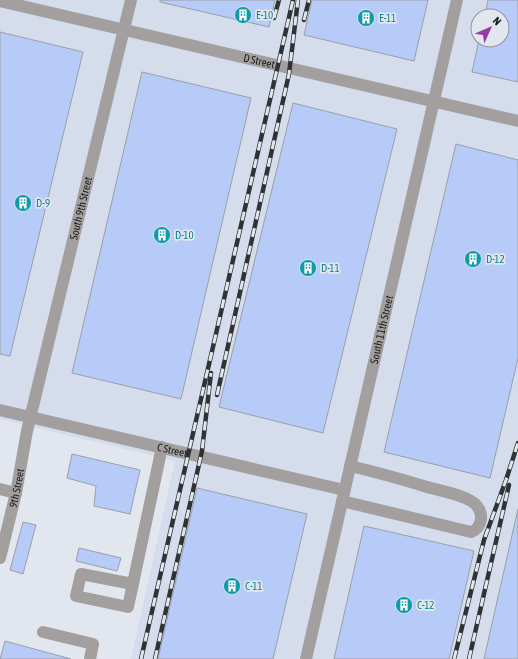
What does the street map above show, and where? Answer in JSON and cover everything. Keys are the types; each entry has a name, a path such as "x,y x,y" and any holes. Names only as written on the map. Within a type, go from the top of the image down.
{"lane":[{"name":"South 9th Street","path":"31,417 131,0"},
{"name":"South 11th Street","path":"306,659 457,0"},
{"name":"D Street","path":"0,1 518,121"},
{"name":"C Street","path":"0,410 162,447 343,495 470,532 480,526 480,513 477,506 472,501 378,472 350,466"},
{"name":"9th Street","path":"0,558 16,493 31,417"},
{"path":"133,584 81,574 76,596 128,607 133,584 162,447"},
{"path":"0,489 16,493"},
{"path":"43,632 94,644 90,659"}],"shaded area":[{"path":"0,0 518,0 518,659 131,659 175,461 0,419"}],"building":[{"name":"E-10","path":"160,0 275,0 269,27 160,2"},
{"name":"E-11","path":"312,0 428,0 414,61 304,35"},
{"path":"488,0 518,0 518,82 472,72 477,48 510,48 510,8 486,8"},
{"name":"D-9","path":"0,32 83,52 10,356 0,354"},
{"name":"D-10","path":"142,72 251,98 181,399 72,373"},
{"name":"D-11","path":"293,103 397,129 323,433 219,407"},
{"name":"D-12","path":"456,144 518,160 518,358 490,478 384,452"},
{"path":"72,454 140,470 130,514 94,506 96,486 67,478"},
{"name":"C-11","path":"197,488 307,514 273,659 158,659"},
{"path":"518,509 518,659 484,659"},
{"path":"23,522 36,525 23,574 10,570"},
{"name":"C-12","path":"364,526 474,551 449,659 334,659"},
{"path":"79,548 121,558 117,571 76,561"},
{"path":"5,641 71,659 0,659"}],"railway":[{"path":"274,18 279,0"},
{"path":"141,659 293,0"},
{"path":"217,395 289,74 298,0"},
{"path":"304,20 309,0"},
{"path":"155,659 202,451 211,373"},
{"path":"454,659 484,540 518,443"},
{"path":"469,659 509,485"}],"place":[{"name":"E-10","path":"243,15"},
{"name":"E-11","path":"366,18"},
{"name":"D-9","path":"23,203"},
{"name":"D-10","path":"162,235"},
{"name":"D-12","path":"473,259"},
{"name":"D-11","path":"308,268"},
{"name":"C-11","path":"232,586"},
{"name":"C-12","path":"404,605"}]}
